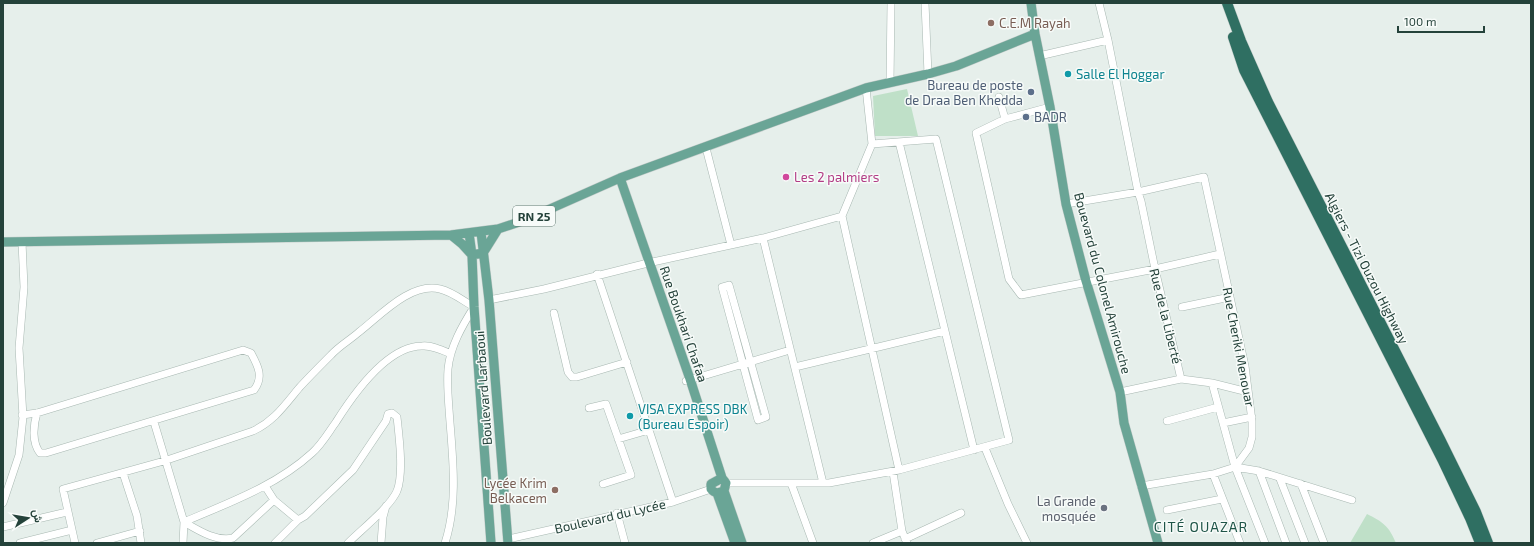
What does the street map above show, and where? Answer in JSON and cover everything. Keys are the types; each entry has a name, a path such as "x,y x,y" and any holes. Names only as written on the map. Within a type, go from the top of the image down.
{"highway":[{"name":"Algiers - Tizi Ouzou Highway","path":"1220,3 1244,70 1443,461 1480,543"},
{"name":"Algiers - Tizi Ouzou Highway","path":"1227,3 1241,41 1268,102 1440,439 1476,512 1488,543"}],"main road":[{"name":"Bouevard du Colonel Amirouche","path":"1031,3 1035,34 1050,107 1066,204 1086,281 1120,392 1124,423 1158,543"},
{"name":"RN 25","path":"3,242 451,235 498,229 537,215 618,179 706,148 866,88 956,66 1035,34"},
{"name":"Rue Boukhari Chafaa","path":"618,179 688,380 720,485 735,543"},
{"path":"451,235 472,255 483,253 498,229"},
{"name":"Boulevard Larbaoui","path":"480,232 489,300 508,541"},
{"name":"Boulevard Larbaoui","path":"469,233 472,255 474,308 491,543"},
{"name":"Rue Boukhari Chafaa","path":"720,485 742,543"}],"street":[{"path":"890,83 891,3"},
{"path":"925,3 928,74"},
{"name":"Rue de la Liberté","path":"1099,3 1108,40 1138,192 1181,379 1120,392"},
{"path":"1039,56 1108,40"},
{"path":"866,88 872,144 842,216 872,348 896,471 902,531 906,541 960,513"},
{"path":"999,97 1006,119"},
{"path":"1050,107 1006,119 976,132 1009,279 1021,295 1086,281 1155,269 1220,254"},
{"name":"Boulevard du Lycée","path":"508,541 617,513 673,502 720,485 829,483 896,471 985,448 1009,440 936,139 899,142"},
{"path":"872,144 899,142 974,450"},
{"path":"706,148 731,245"},
{"name":"Rue Cheriki Menouar","path":"1138,192 1204,177 1245,366 1252,417 1252,436 1248,448 1235,467"},
{"path":"1066,204 1138,192"},
{"path":"489,300 544,289 597,274 763,238 842,216"},
{"path":"763,238 822,483"},
{"path":"3,504 19,455 22,415 19,348 24,287 22,242"},
{"path":"597,274 673,502"},
{"path":"746,362 729,285 722,287 746,362 766,417 758,420 746,362"},
{"path":"75,543 63,489 164,461 253,431 270,421 332,353 386,309 412,293 424,289 439,288 451,293 474,308 454,345 448,369 453,499 449,531 445,543"},
{"path":"1182,307 1230,297"},
{"path":"465,303 468,318"},
{"path":"554,313 568,372 572,377 577,377 627,362"},
{"path":"795,367 945,331"},
{"path":"184,522 264,486 282,476 312,454 326,438 367,380 386,361 402,350 423,345 451,354"},
{"path":"22,415 37,413 243,350 251,353 260,374 260,379 254,390 46,454 40,454 37,449 34,429 37,413"},
{"path":"688,380 790,350"},
{"path":"1181,379 1212,383 1248,392"},
{"path":"1212,383 1235,467 1265,543"},
{"path":"589,408 606,404 631,474 603,484"},
{"path":"1167,421 1218,407"},
{"path":"275,543 298,520 306,516 353,470 386,421 388,414 392,413 397,417 400,470 396,492 386,506 348,543"},
{"path":"1223,423 1252,417"},
{"path":"154,422 164,461 184,522 183,543"},
{"path":"618,439 649,430"},
{"path":"985,448 1026,543"},
{"path":"1141,486 1213,474 1235,467 1259,471 1280,479 1352,500"},
{"path":"1259,471 1286,543"},
{"path":"123,473 135,508 142,543"},
{"path":"1213,474 1240,543"},
{"path":"1280,479 1305,543"},
{"path":"791,483 813,543"},
{"path":"1301,484 1324,543"},
{"path":"264,486 274,500 298,520"},
{"path":"1168,510 1222,499"},
{"path":"184,522 205,534 227,539 233,538 274,500"},
{"path":"381,543 383,517 386,506"},
{"path":"3,527 67,512"},
{"path":"617,513 625,543"},
{"path":"20,543 72,530"},
{"path":"97,543 140,531"},
{"path":"873,543 902,531"}],"green space":[{"path":"907,89 918,136 875,136 873,96"},
{"path":"1367,514 1388,528 1396,543 1350,543"}],"place":[{"name":"C.E.M Rayah","path":"991,23"},
{"name":"Salle El Hoggar","path":"1068,74"},
{"name":"Bureau de poste de Draa Ben Khedda","path":"1031,92"},
{"name":"BADR","path":"1026,117"},
{"name":"Les 2 palmiers","path":"786,177"},
{"name":"VISA EXPRESS DBK (Bureau Espoir)","path":"630,416"},
{"name":"Lycée Krim Belkacem","path":"555,490"},
{"name":"La Grande mosquée","path":"1104,508"}],"district":[{"name":"CITÉ OUAZAR","path":"1201,526"}]}
